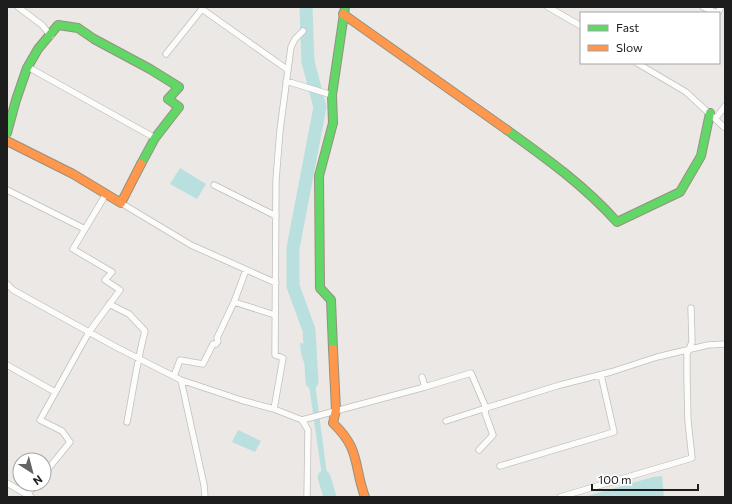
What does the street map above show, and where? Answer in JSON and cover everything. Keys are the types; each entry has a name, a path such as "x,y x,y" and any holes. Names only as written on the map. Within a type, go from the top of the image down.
{"street":[{"path":"18,7 42,25 51,36"},
{"path":"548,7 580,25"},
{"path":"703,7 716,12"},
{"path":"166,54 202,9 288,70"},
{"path":"365,497 359,484 355,457 348,440 333,423 336,410 331,300 320,288 318,216 319,176 333,123 332,95 344,10 551,161 599,202 616,222 680,192 695,170 701,156 713,116 725,106"},
{"path":"7,132 24,74 39,47 51,36 58,25 78,28 94,39 150,69 179,87 168,99 179,107 155,138 120,202"},
{"path":"274,409 283,358 275,355 276,180 291,47 304,31"},
{"path":"639,64 686,92 725,128"},
{"path":"28,67 155,138"},
{"path":"286,81 332,95"},
{"path":"7,141 106,194 191,245 276,283"},
{"path":"214,185 276,216"},
{"path":"7,190 85,229"},
{"path":"52,464 70,442 62,431 40,420 89,332 120,290 105,280 112,272 73,249 106,194"},
{"path":"174,376 180,360 203,364 214,344 218,341 217,338 234,302 246,270"},
{"path":"7,284 13,290 89,332 181,380 241,400 274,409 302,420 308,430 307,497"},
{"path":"234,302 276,315"},
{"path":"110,304 129,314 145,331 138,357 137,375 127,422"},
{"path":"560,497 692,458 689,436 687,379 687,354 692,342 691,308"},
{"path":"446,421 560,385 601,375 690,349 708,345 725,344"},
{"path":"7,365 55,392"},
{"path":"302,420 471,373 486,408 485,413 493,435 479,450"},
{"path":"500,466 614,432 601,375"},
{"path":"422,377 425,387"},
{"path":"181,380 204,485 205,497"},
{"path":"7,483 29,496"}],"water":[{"path":"180,168 206,184 197,199 170,184"},
{"path":"300,343 305,344 305,353 313,368 330,497 325,497 307,371 301,354"},
{"path":"238,430 261,441 255,452 232,442"},
{"path":"662,476 664,497 584,497 653,477"}],"waterway":[{"path":"306,7 308,62 320,107 293,248 293,286 309,330 312,382"},
{"path":"324,477 330,497"}],"traffic: fast":[{"path":"333,349 331,300 320,288 319,176 333,123 332,95 345,7"},
{"path":"7,133 27,68 38,49 58,25 78,28 94,39 150,69 179,87 168,99 179,107 155,138 141,164"},
{"path":"507,130 578,184 617,222 680,192 701,156 710,113"}],"traffic: slow":[{"path":"343,14 507,130"},
{"path":"7,141 73,174 121,203 141,164"},
{"path":"333,349 336,410 333,423 348,441 352,450 365,497"}]}
